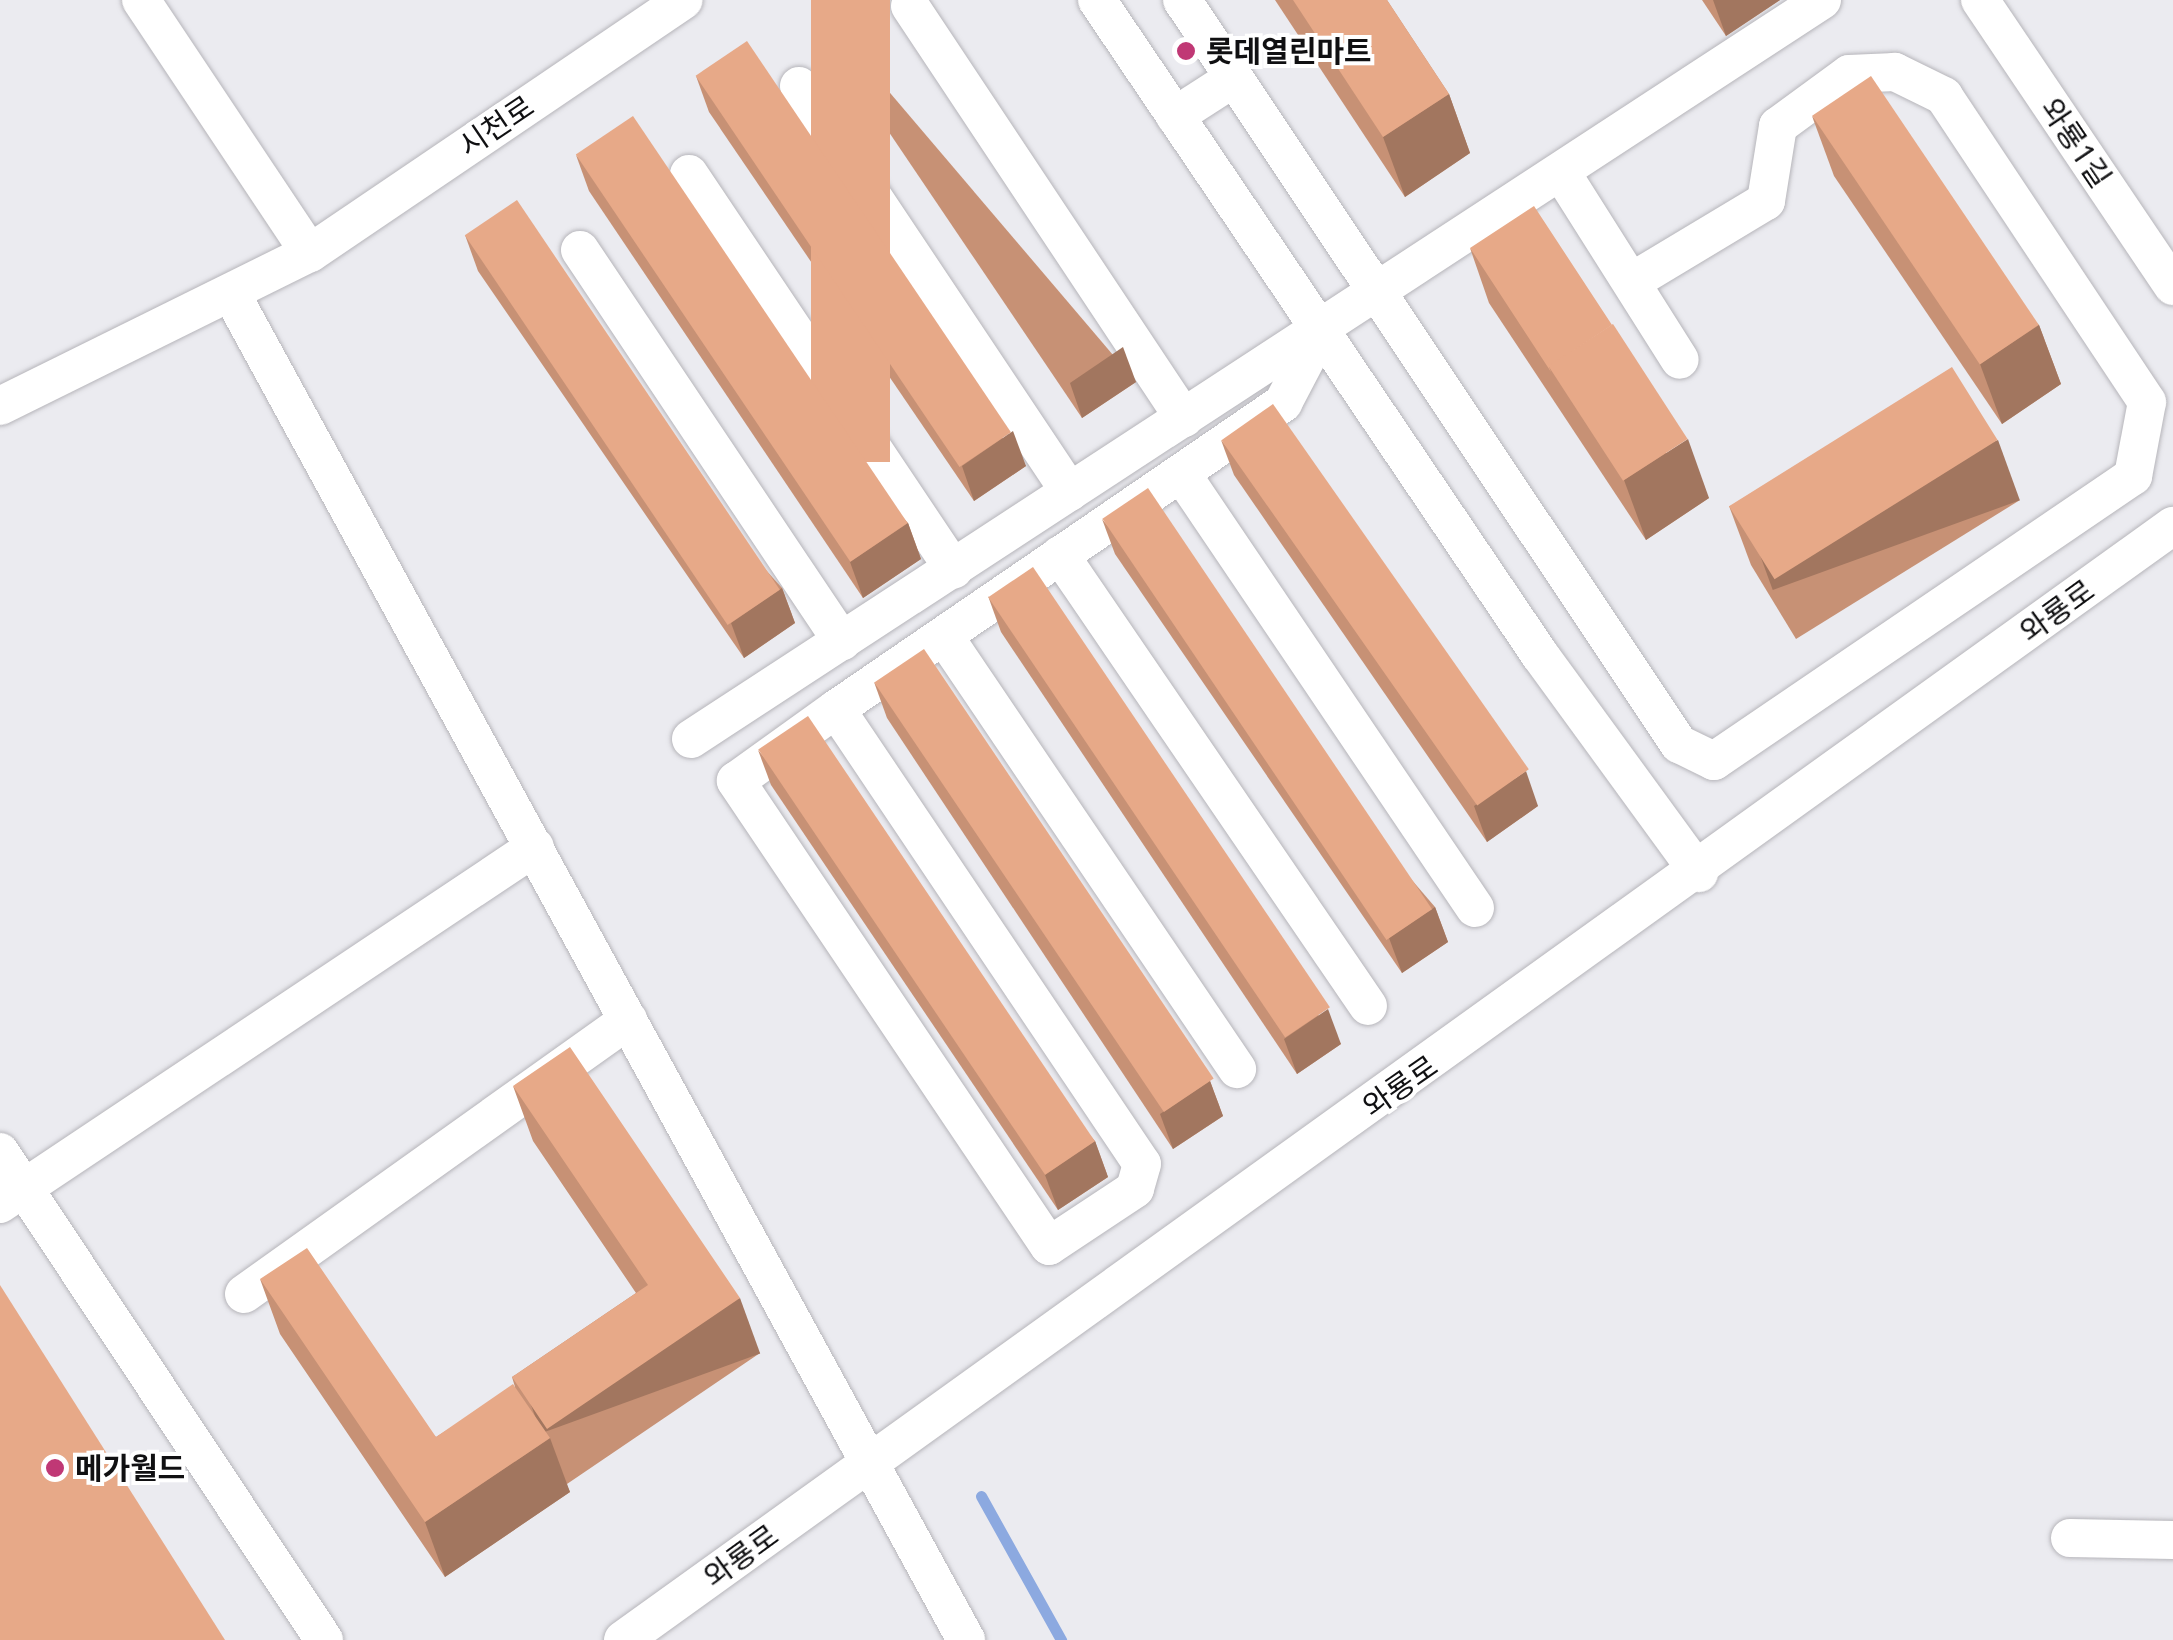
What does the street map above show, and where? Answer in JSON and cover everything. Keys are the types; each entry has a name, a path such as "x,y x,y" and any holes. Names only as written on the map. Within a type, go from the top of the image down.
{"street":[{"path":"141,0 310,252"},
{"name":"시천로","path":"0,406 233,297 310,252 682,0"},
{"path":"1097,0 1319,334 1700,873"},
{"path":"1182,0 1679,744 1714,760 2133,476 2146,402 1944,96 1895,72 1849,74 1778,126 1766,201 1632,282"},
{"path":"690,739 1319,334 1822,0"},
{"name":"와룡1길","path":"1980,0 2173,286"},
{"path":"910,6 1184,418"},
{"path":"1175,116 1234,78"},
{"path":"799,86 1070,492"},
{"path":"1561,172 1680,360"},
{"path":"689,174 954,570"},
{"path":"580,250 842,642"},
{"path":"233,297 966,1640"},
{"path":"836,709 1142,1164 1135,1189 1049,1246 736,781 836,709 1060,554 1284,403 1319,334"},
{"path":"1181,473 1475,908"},
{"name":"와룡로","path":"623,1640 1700,873 2173,526"},
{"path":"1060,554 1368,1006"},
{"path":"944,636 1237,1069"},
{"path":"12,1196 535,848"},
{"path":"244,1294 628,1020"},
{"path":"0,1152 12,1196 324,1640"},
{"path":"2070,1538 2173,1540"}],"building":[{"path":"811,0 890,0 890,462 811,462"},
{"path":"1293,0 1387,0 1449,94 1383,137"},
{"path":"747,41 1011,432 960,467 696,76"},
{"path":"1871,76 2039,325 1980,364 1812,116"},
{"path":"633,116 908,523 850,562 576,155"},
{"path":"517,200 780,590 728,625 465,235"},
{"path":"1534,206 1612,325 1549,367 1551,372 1470,248"},
{"path":"1613,324 1688,439 1623,481 1548,366"},
{"path":"1952,367 1998,440 1775,579 1729,506"},
{"path":"1273,404 1529,769 1477,805 1221,440"},
{"path":"1148,488 1432,909 1386,940 1102,519"},
{"path":"1033,567 1330,1007 1285,1037 988,597"},
{"path":"924,649 1214,1078 1164,1112 874,683"},
{"path":"808,716 1095,1141 1045,1175 758,750"},
{"path":"570,1047 740,1298 547,1429 512,1377 648,1285 513,1086"},
{"path":"307,1248 436,1437 513,1384 550,1438 425,1522 260,1279"},
{"name":"메가월드","path":"0,1285 225,1640 0,1640"}],"waterway":[{"path":"981,1496 1061,1640"}],"place":[{"name":"롯데열린마트","path":"1186,51"},
{"name":"메가월드","path":"55,1468"}]}
